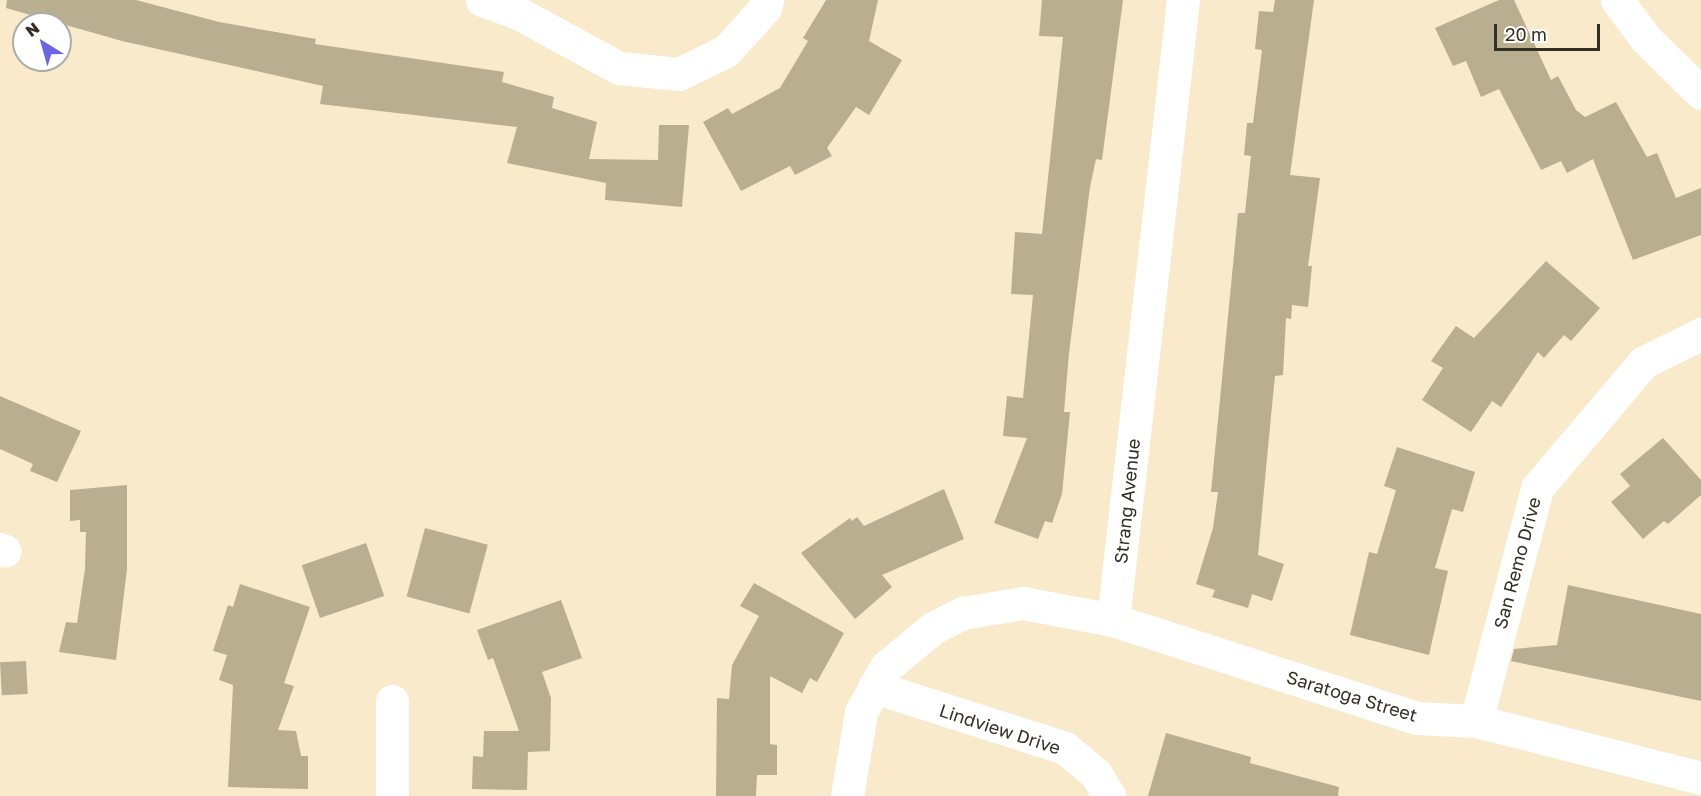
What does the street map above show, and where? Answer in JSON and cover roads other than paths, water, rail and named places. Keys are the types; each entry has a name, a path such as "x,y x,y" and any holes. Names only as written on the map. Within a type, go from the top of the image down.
{"street":[{"path":"482,0 518,13 619,68 679,74 726,51 765,8 767,0"},
{"name":"Strang Avenue","path":"1113,620 1183,0"},
{"path":"1617,0 1646,39 1701,93"},
{"name":"San Remo Drive","path":"1476,721 1537,488 1644,362 1701,334"},
{"path":"847,796 854,736 874,687 906,648 963,614 1023,603 1113,620"},
{"name":"Saratoga Street","path":"1113,620 1417,718 1476,721 1701,778"},
{"name":"Lindview Drive","path":"874,687 1065,748 1096,774 1109,796"},
{"path":"392,701 392,796"}]}
